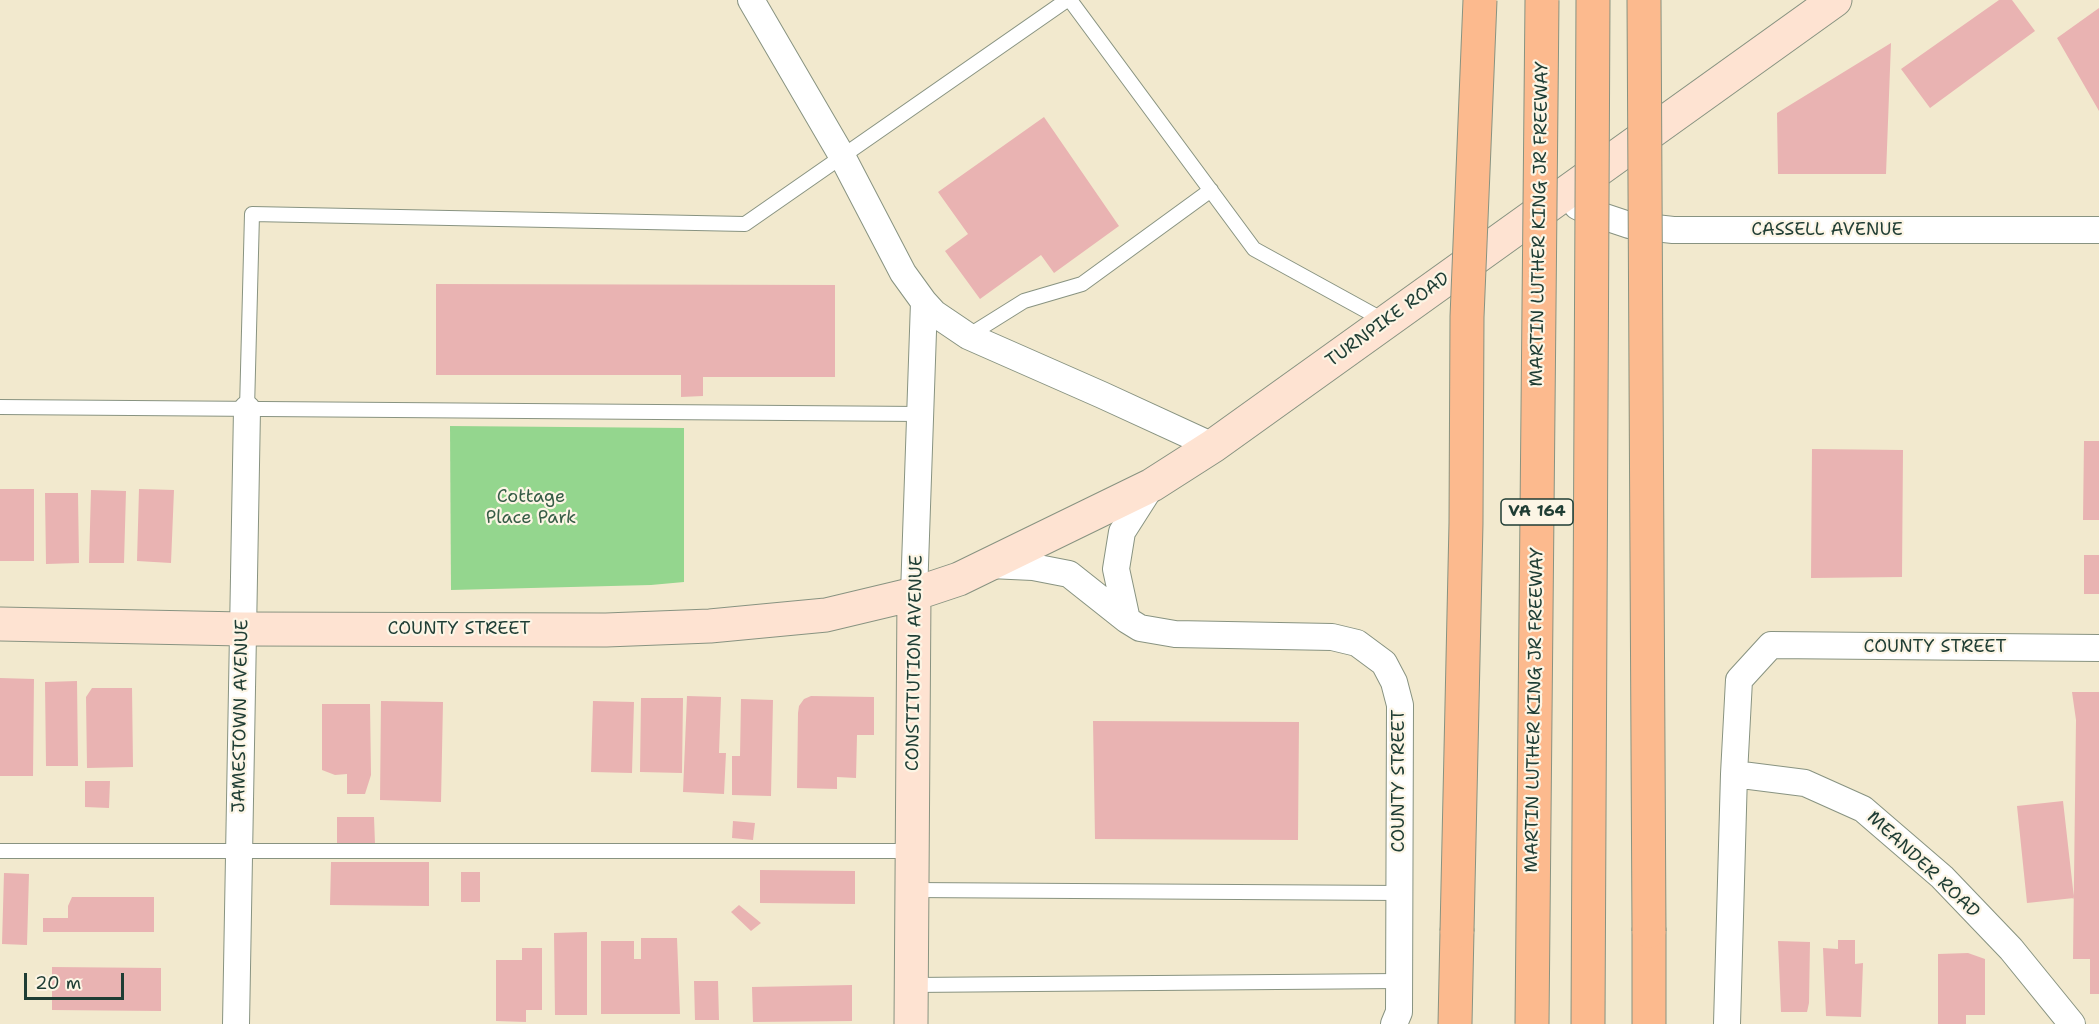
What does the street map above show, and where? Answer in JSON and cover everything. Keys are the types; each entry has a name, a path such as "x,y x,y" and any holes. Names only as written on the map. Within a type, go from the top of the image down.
{"highway":[{"path":"1455,1024 1466,523 1467,317 1480,0"},
{"name":"MARTIN LUTHER KING JR FREEWAY","path":"1532,1024 1542,0"},
{"name":"VA 164","path":"1588,1024 1593,0"},
{"path":"1644,0 1650,1024"}],"street":[{"path":"751,0 843,156 903,273 934,313 968,336 1214,446"},
{"name":"TURNPIKE ROAD","path":"914,594 959,579 990,565 1152,484 1214,446 1835,0"},
{"name":"CASSELL AVENUE","path":"1561,196 1587,212 1629,225 1673,230 2099,230"},
{"name":"CONSTITUTION AVENUE","path":"911,1024 914,594 924,302"},
{"name":"JAMESTOWN AVENUE","path":"236,1024 247,408"},
{"path":"1127,620 1116,569 1122,532 1152,484"},
{"name":"COUNTY STREET","path":"990,565 1033,567 1069,574 1140,628 1175,634 1332,637 1358,643 1384,663 1394,682 1400,705 1399,1012 1394,1024"},
{"name":"COUNTY STREET","path":"0,624 606,630 710,626 826,615 914,594"},
{"name":"COUNTY STREET","path":"1734,774 1739,680 1771,645 2099,648"},
{"path":"1727,1024 1734,774"},
{"name":"MEANDER ROAD","path":"1734,774 1805,783 1863,809 1942,877 2011,949 2072,1024"}],"lane":[{"path":"247,408 252,214 745,224 1069,0 1254,249 1385,321"},
{"path":"968,336 1024,301 1082,284 1211,190"},
{"path":"0,406 920,414"},
{"path":"0,851 913,851"},
{"path":"912,890 1400,893"},
{"path":"912,985 1399,981"}],"green space":[{"name":"Cottage Place Park","path":"450,426 684,428 684,582 651,585 451,590"}],"building":[{"path":"1999,0 2012,0 2035,31 1930,108 1901,69"},
{"path":"2099,8 2099,111 2057,38"},
{"path":"1891,43 1886,174 1778,174 1777,113"},
{"path":"1044,117 1119,226 1054,273 1041,255 980,299 945,251 968,234 938,192"},
{"path":"436,284 835,285 835,377 703,377 703,396 681,397 681,375 436,375"},
{"path":"2084,441 2099,441 2099,520 2083,520"},
{"path":"1812,449 1903,450 1902,577 1811,578"},
{"path":"0,489 34,489 34,561 0,561"},
{"path":"139,489 174,490 171,563 137,561"},
{"path":"91,490 126,491 124,563 89,563"},
{"path":"45,493 78,493 79,563 46,564"},
{"path":"2084,555 2099,555 2099,594 2084,594"},
{"path":"0,678 34,679 33,776 0,776"},
{"path":"77,681 78,766 46,766 45,682"},
{"path":"92,688 132,688 133,767 87,768 86,697"},
{"path":"2072,692 2099,692 2099,994 2090,994 2090,959 2073,959 2076,720"},
{"path":"687,696 721,697 719,753 726,753 724,794 683,792"},
{"path":"811,696 874,697 874,735 857,735 856,778 837,777 837,789 797,788 799,706 804,699"},
{"path":"641,698 683,698 682,773 640,772"},
{"path":"741,699 773,700 771,796 732,795 732,756 740,756"},
{"path":"381,701 443,702 441,802 380,800"},
{"path":"593,701 634,702 632,773 591,772"},
{"path":"322,704 370,704 371,775 365,794 347,794 347,774 335,775 322,770"},
{"path":"1093,721 1299,722 1298,840 1095,839"},
{"path":"85,781 110,781 109,808 85,807"},
{"path":"2063,801 2074,898 2027,903 2017,806"},
{"path":"337,817 374,817 375,844 337,844"},
{"path":"733,821 755,823 753,840 732,838"},
{"path":"331,862 429,862 429,906 330,905"},
{"path":"760,870 855,871 855,904 760,903"},
{"path":"461,872 480,872 480,902 461,902"},
{"path":"4,873 29,874 27,945 2,944"},
{"path":"72,897 154,897 154,932 43,932 43,918 68,918 68,906"},
{"path":"739,905 761,923 751,931 731,912"},
{"path":"587,932 587,1015 555,1015 554,933"},
{"path":"641,938 677,938 680,1014 601,1014 601,941 634,941 634,959 641,959"},
{"path":"1838,940 1855,940 1855,964 1863,963 1861,1017 1826,1016 1823,948 1838,949"},
{"path":"1778,941 1810,942 1807,1012 1781,1012"},
{"path":"522,948 542,948 542,1010 526,1010 526,1022 496,1021 496,960 522,960"},
{"path":"1968,953 1985,959 1985,1015 1966,1015 1966,1024 1938,1024 1938,954"},
{"path":"52,967 161,968 161,1011 52,1010"},
{"path":"694,981 718,981 719,1020 695,1020"},
{"path":"852,985 852,1021 753,1022 752,987"}]}
